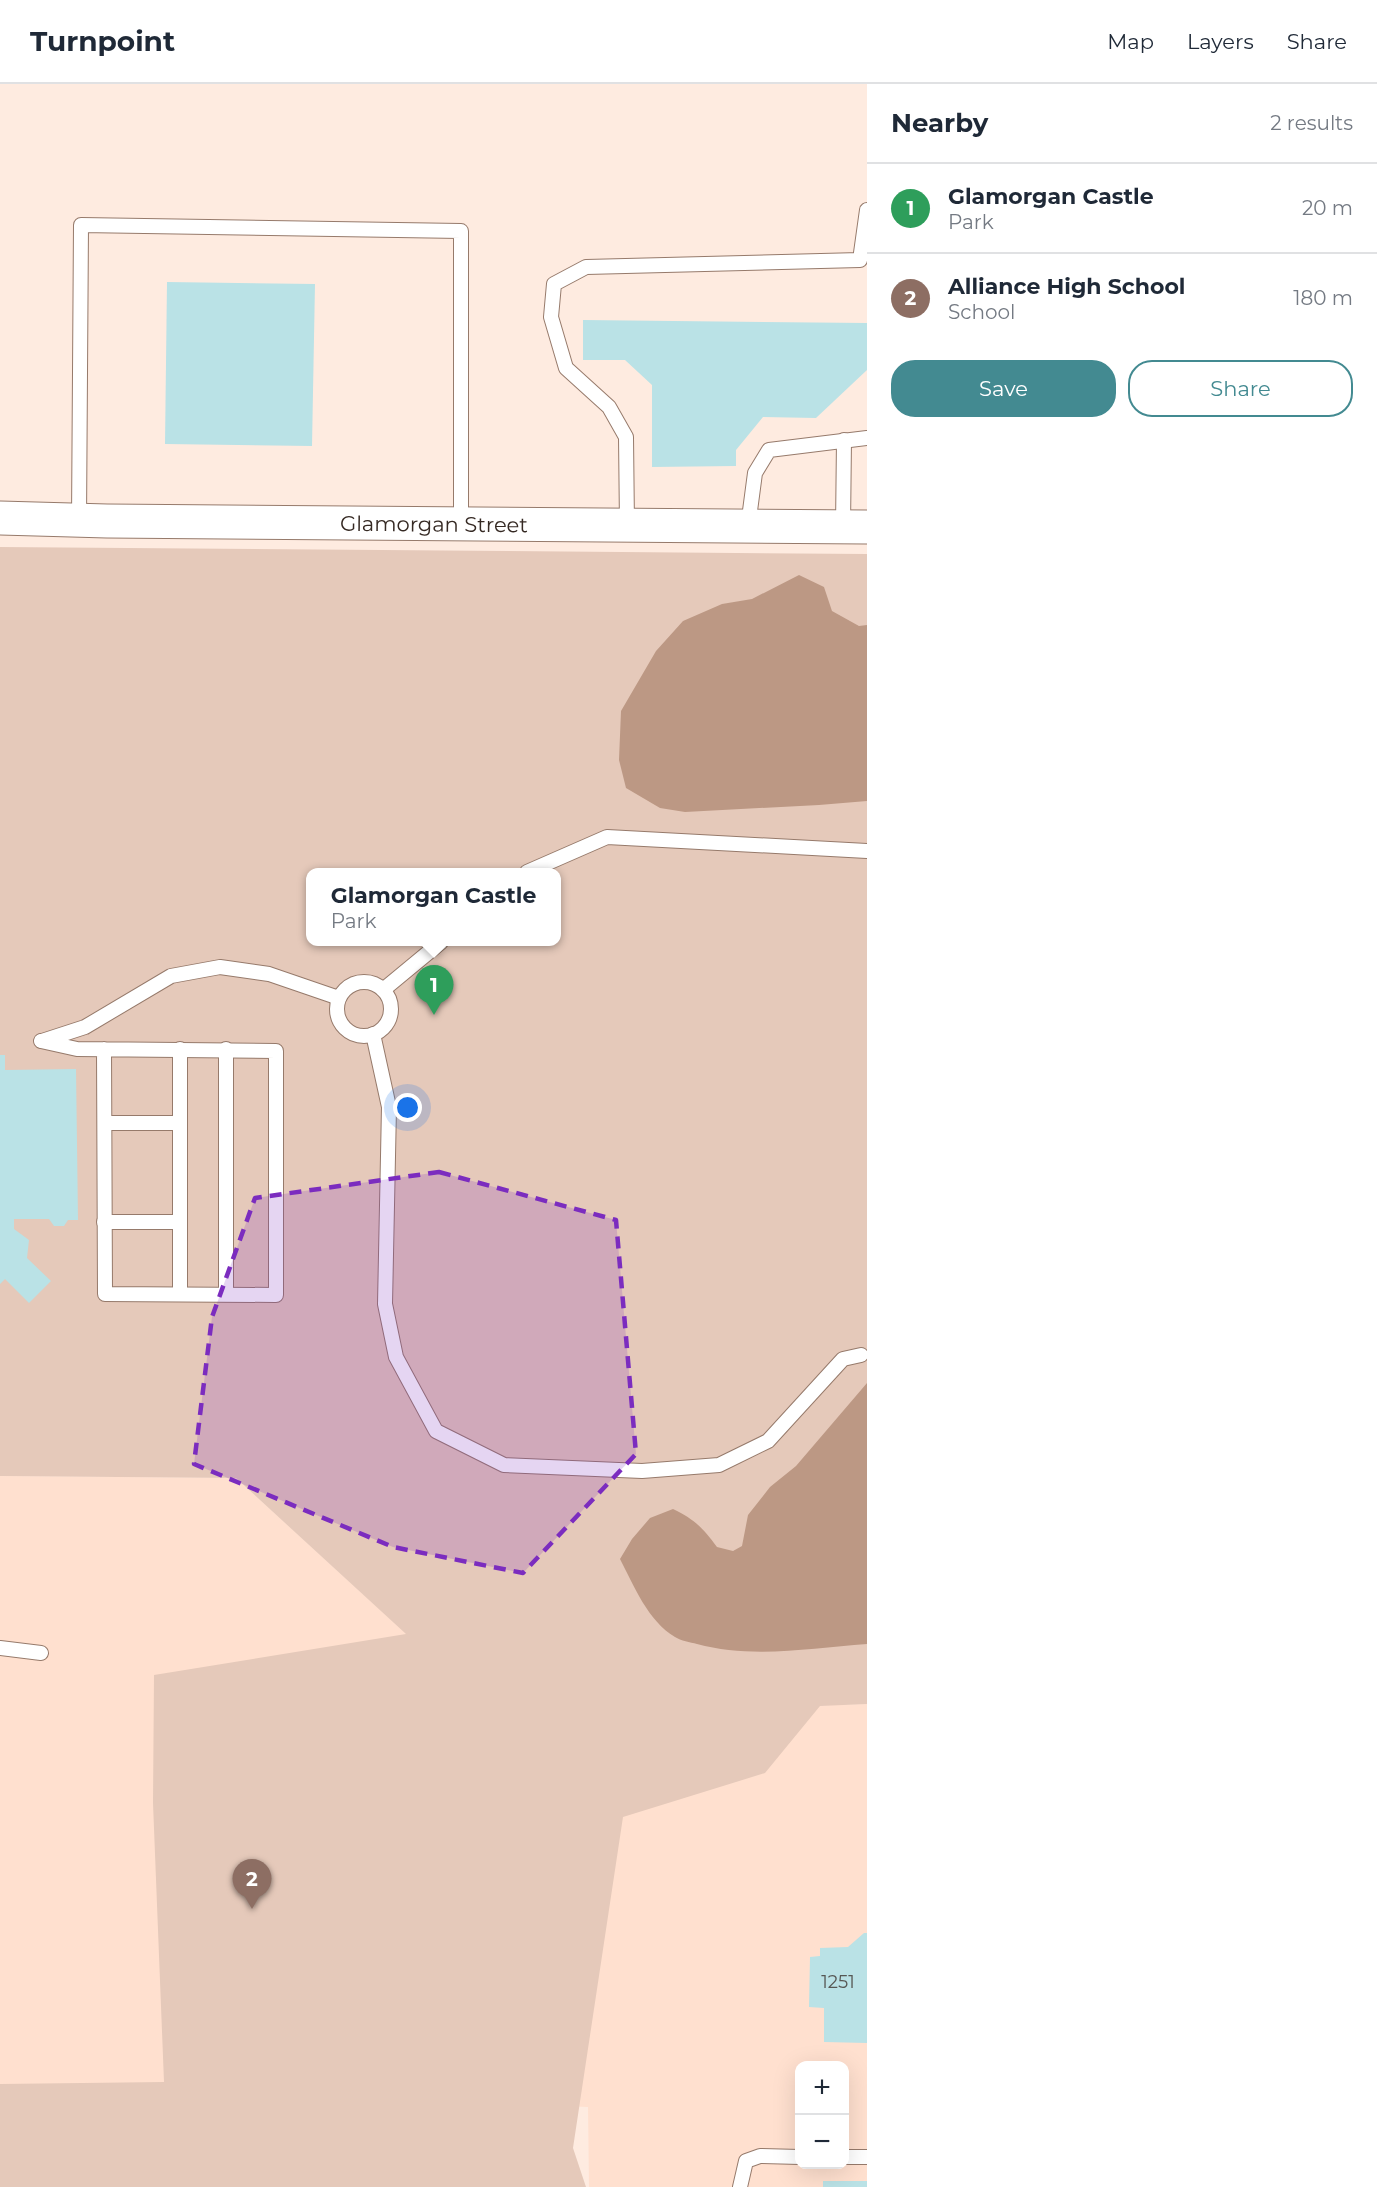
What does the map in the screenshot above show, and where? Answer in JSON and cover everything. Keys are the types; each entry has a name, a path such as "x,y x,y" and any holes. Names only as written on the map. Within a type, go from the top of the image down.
{"street":[{"name":"Glamorgan Street","path":"0,518 855,527"}],"lane":[{"path":"627,524 626,437 609,407 566,368 551,317 554,284 586,267 860,261 867,210"},
{"path":"79,520 81,225 461,231 461,523"},
{"path":"748,526 756,473 769,450 867,438"},
{"path":"844,440 855,527"},
{"path":"538,868 607,837 867,851"},
{"path":"383,990 436,946"},
{"path":"104,1049 105,1294 276,1295 276,1051 226,1049 104,1049 76,1049 41,1041 85,1027 171,976 220,967 268,974 339,998"},
{"path":"359,982 375,984 388,997 390,1015 387,1023 373,1034 364,1036 347,1030 337,1015 339,998 350,985 359,982"},
{"path":"373,1034 389,1107 385,1304 396,1356 436,1431 504,1465 642,1472 719,1465 768,1441 843,1359 861,1355"},
{"path":"180,1049 180,1294"},
{"path":"226,1049 226,1294"},
{"path":"105,1123 180,1124"},
{"path":"104,1222 180,1222"},
{"path":"0,1648 40,1653"},
{"path":"740,2187 746,2161 760,2156 795,2157"},
{"path":"849,2157 867,2157"}],"highlighted area":[{"path":"439,1172 616,1220 636,1454 523,1573 393,1547 194,1464 212,1317 255,1198"}],"shaded area":[{"path":"0,547 867,554 867,1704 820,1706 765,1773 623,1817 573,2148 586,2187 0,2187 0,2084 164,2082 153,1803 154,1675 406,1634 236,1478 0,1476"},
{"path":"799,575 824,587 832,611 859,626 867,625 867,801 685,812 660,808 626,788 619,760 621,711 656,651 683,621 722,604 752,599"},
{"path":"867,1383 867,1644 782,1651 739,1651 683,1640 665,1630 649,1612 620,1559 632,1539 650,1518 673,1509 698,1525 717,1547 733,1551 742,1546 748,1515 770,1487 796,1466"},
{"path":"0,1476 236,1478 495,1715 867,1704 867,2187 589,2187 588,2107 513,2104 0,2104"}],"building":[{"path":"167,282 315,284 312,446 165,444"},
{"path":"583,320 867,323 867,370 816,418 763,417 736,450 736,466 652,467 652,385 625,360 583,360"},
{"path":"0,1055 5,1055 5,1070 76,1069 78,1220 68,1220 64,1226 54,1226 49,1219 14,1219 14,1229 29,1240 27,1258 51,1281 29,1303 5,1279 0,1284"},
{"path":"867,1933 867,2043 824,2042 824,2008 809,2007 810,1957 820,1956 820,1948 848,1947"},
{"path":"823,2181 867,2181 867,2187 823,2187"}],"place":[{"name":"Glamorgan Castle","path":"434,1015"},
{"name":"Alliance High School","path":"252,1909"}]}
